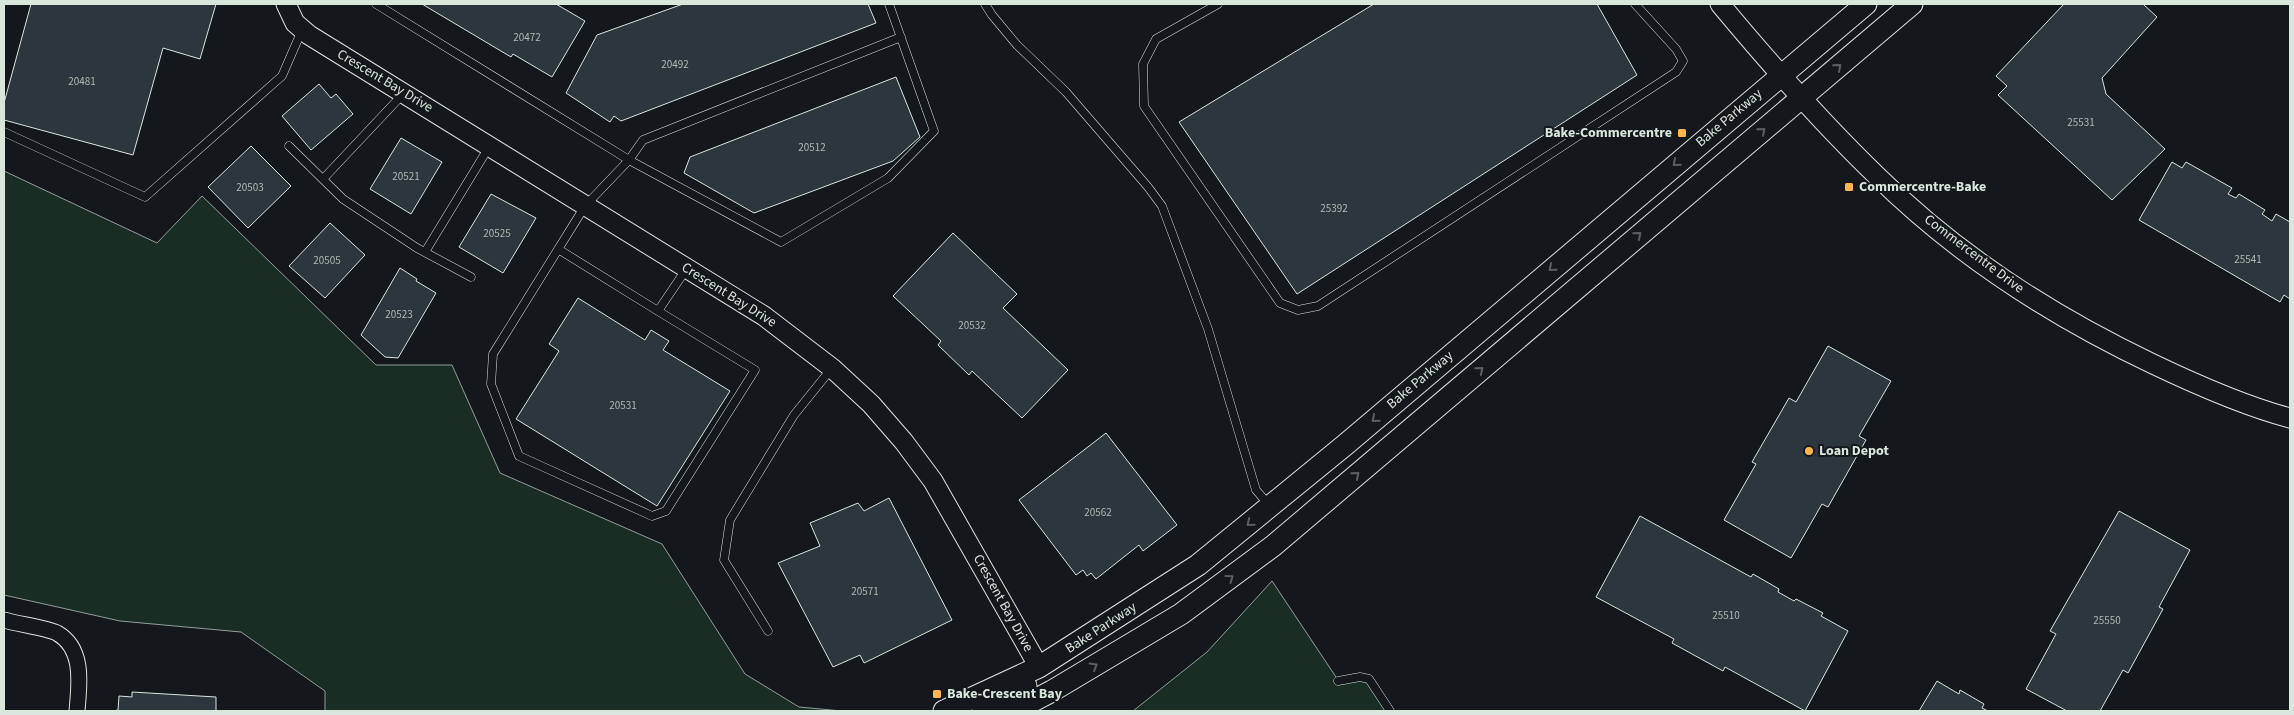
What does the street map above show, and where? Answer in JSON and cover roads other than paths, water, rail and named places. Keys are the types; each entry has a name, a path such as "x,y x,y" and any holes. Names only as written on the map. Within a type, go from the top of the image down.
{"main road":[{"name":"Bake Parkway","path":"944,711 1039,667 1198,565 1866,4"},
{"name":"Bake Parkway","path":"1014,711 1052,691 1181,614 1273,546 1912,4"},
{"path":"984,711 1008,699 1038,677 1039,667"}],"street":[{"path":"286,4 295,23 306,33"},
{"name":"Commercentre Drive","path":"1720,4 1780,75 1878,178 1932,224 1997,274 2096,337 2183,378 2290,418"},
{"name":"Crescent Bay Drive","path":"306,33 764,316 832,368 871,404 904,442 933,481 1039,667"},
{"path":"4,620 57,633 72,648 80,672 77,711"}],"lane":[{"path":"376,4 629,160 781,242 888,178 934,131 889,4"},
{"path":"985,4 1016,45 1066,92 1148,187 1162,206 1208,330 1256,490 1270,506"},
{"path":"1218,4 1156,40 1143,64 1144,106 1280,302 1298,310 1318,306 1676,72 1683,60 1676,49 1635,4"},
{"path":"4,132 145,197 282,76 306,33"},
{"path":"558,249 755,370 666,511 652,516 519,456 491,384 493,354 584,206 629,160 642,140 901,37"},
{"path":"323,179 404,93"},
{"path":"289,146 343,199 425,252 471,277"},
{"path":"425,252 490,146"},
{"path":"658,311 687,268"},
{"path":"768,631 724,560 730,520 794,416 832,368"},
{"path":"1338,680 1360,677 1369,679 1390,711"}],"place":[{"name":"Bake-Commercentre","path":"1682,133"},
{"name":"Commercentre-Bake","path":"1849,187"},
{"name":"Loan Depot","path":"1809,451"},
{"name":"Bake-Crescent Bay","path":"937,694"}]}
